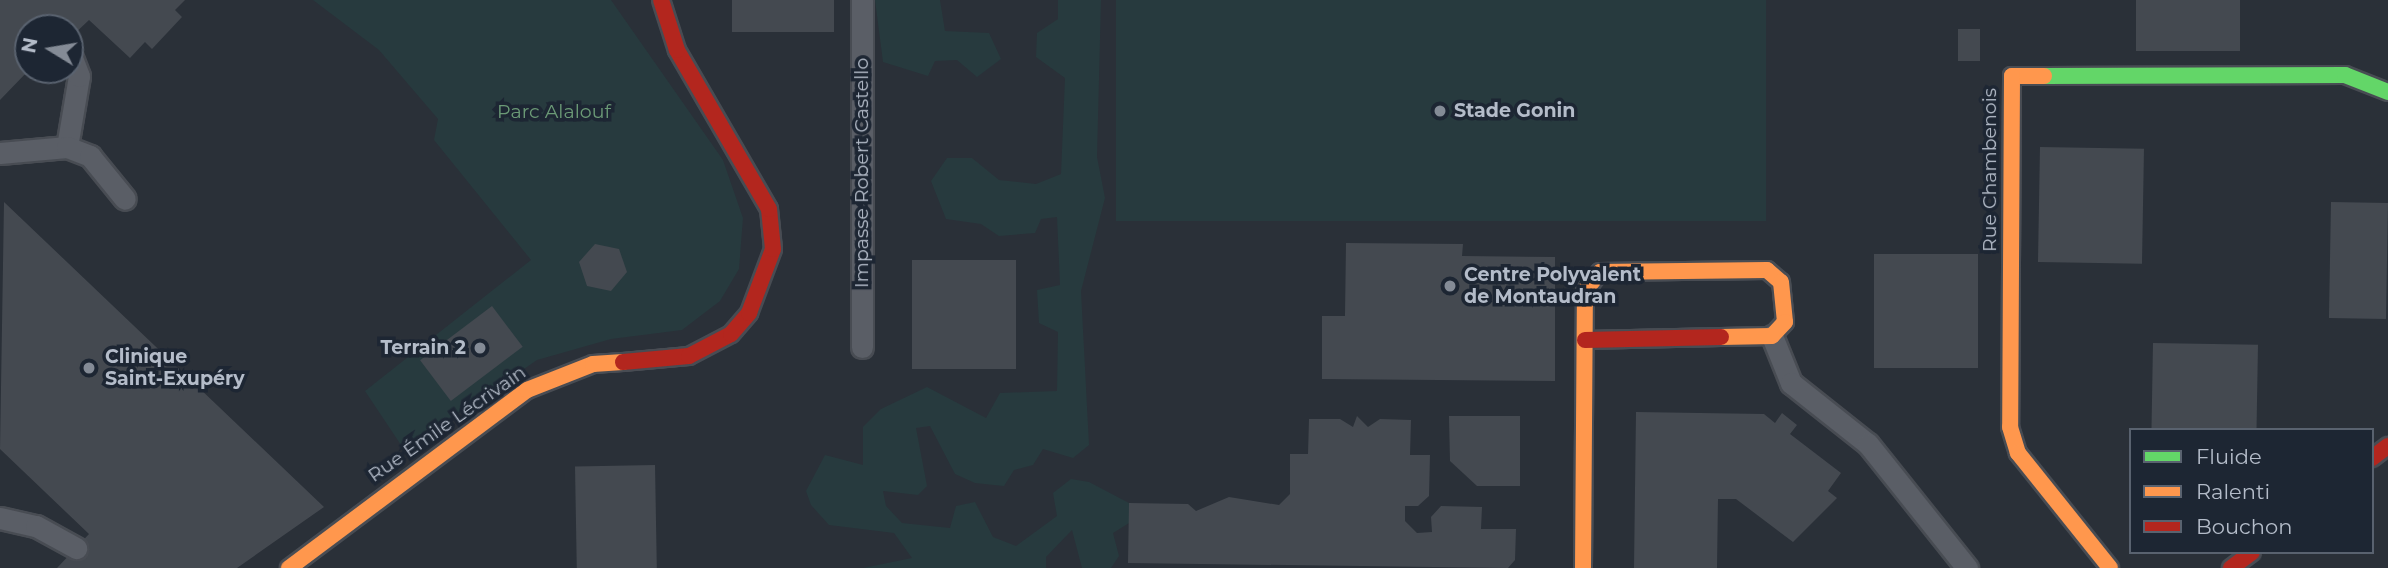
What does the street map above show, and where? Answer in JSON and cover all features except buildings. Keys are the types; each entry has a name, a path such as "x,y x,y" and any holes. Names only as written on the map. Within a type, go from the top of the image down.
{"street":[{"name":"Rue Émile Lécrivain","path":"289,568 527,390 593,364 689,356 731,334 749,313 773,249 769,209 677,50 661,0"},
{"name":"Rue Chambenois","path":"2110,568 2018,453 2010,427 2012,76 2345,75 2388,92"},
{"path":"1583,568 1585,291 1600,272 1767,270 1780,282 1785,301 1784,322 1772,336 1586,340"},
{"path":"2231,568 2249,554"}],"lane":[{"name":"Impasse Robert Castello","path":"862,0 862,347"},
{"path":"67,147 78,84"},
{"path":"0,153 67,147 90,156 125,199"},
{"path":"1772,336 1791,383 1868,443 1967,568"},
{"path":"0,519 36,526 76,548"}],"green space":[{"name":"Parc Alalouf","path":"313,0 611,0 723,160 743,218 739,269 720,301 682,330 611,339 537,360 405,451 365,391 531,260 434,140 438,119 379,50"},
{"path":"875,0 940,0 945,31 989,33 1001,59 977,77 957,60 935,61 928,76 883,62"},
{"path":"1058,0 1101,0 1097,157 1105,198 1081,291 1089,445 1073,458 1043,449 1033,465 1014,470 1004,486 975,483 955,474 930,426 916,428 927,486 918,495 883,491 886,506 902,523 950,528 956,506 975,502 993,537 1016,546 1057,516 1053,493 1071,479 1089,482 1129,503 1129,523 1113,533 1119,556 1111,568 1082,568 1072,530 1046,557 1046,568 863,568 912,558 894,533 829,525 811,505 806,491 825,455 863,465 863,427 881,409 927,387 986,418 1000,393 1057,391 1058,332 1039,323 1037,290 1060,285 1057,217 1041,219 1035,233 999,236 981,224 946,219 931,181 947,158 972,158 999,180 1036,184 1061,174 1065,78 1036,57 1037,33 1058,19"},
{"name":"Stade Gonin","path":"1116,0 1766,0 1766,221 1116,221"}],"traffic: fast":[{"path":"2044,76 2345,75 2388,92"}],"traffic: slow":[{"path":"2044,76 2012,76 2010,427 2018,453 2110,568"},
{"path":"1583,568 1585,291 1600,272 1767,270 1781,282 1785,322 1772,336 1721,337"},
{"path":"289,568 527,390 593,364 623,362"}],"traffic: jam":[{"path":"623,362 689,356 731,334 749,313 773,249 769,209 677,50 661,0"},
{"path":"1585,340 1721,337"},
{"path":"2374,456 2388,446"},
{"path":"2231,568 2249,554"}],"place":[{"name":"Stade Gonin","path":"1440,111"},
{"name":"Centre Polyvalent de Montaudran","path":"1450,286"},
{"name":"Terrain 2","path":"480,348"},
{"name":"Clinique Saint-Exupéry","path":"89,368"}]}
